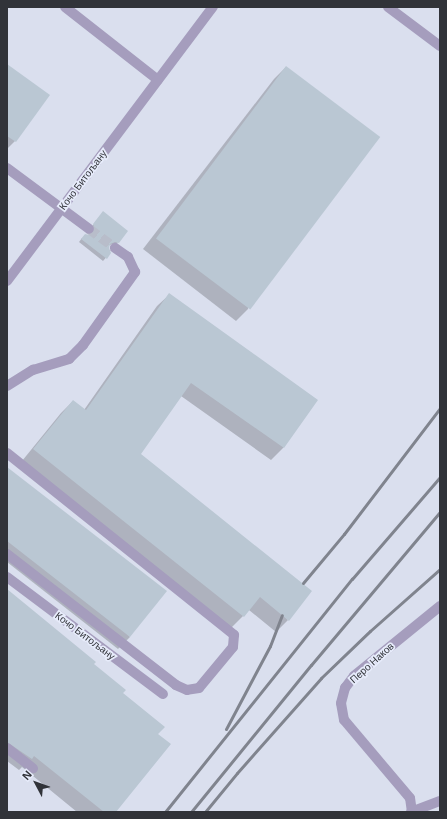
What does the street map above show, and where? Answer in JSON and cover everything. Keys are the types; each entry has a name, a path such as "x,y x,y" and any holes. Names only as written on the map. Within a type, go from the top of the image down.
{"street":[{"path":"65,7 158,80"},
{"name":"Кочо Битољану","path":"7,281 213,7"},
{"path":"388,7 440,46"},
{"path":"7,168 89,229"},
{"path":"7,386 33,370 69,359 83,345 135,272 128,257 115,248"},
{"path":"7,453 234,635 233,647 199,688 187,690 176,685 7,554"},
{"name":"Кочо Битољану","path":"7,577 163,694"},
{"name":"Перо Наков","path":"440,606 354,676 345,688 342,695 341,710 344,720 410,798 412,812 440,801"},
{"path":"7,748 32,768"}],"building":[{"path":"7,64 50,95 16,142 7,136"},
{"path":"286,66 380,137 250,310 156,239"},
{"path":"103,211 128,231 119,243 115,242 110,244 109,248 111,253 107,259 81,239 85,234 89,235 94,233 95,229 93,224"},
{"path":"169,293 318,400 284,448 191,383 141,454 312,591 289,621 260,597 244,617 33,449 73,400 86,410"},
{"path":"7,467 167,591 130,637 7,541"},
{"path":"7,589 96,662 94,664 126,690 123,693 165,727 158,734 171,744 116,812 104,812 34,756 32,759 7,742"}],"tunnel":[{"path":"89,229 115,248"}],"railway":[{"path":"303,583 344,534 440,408"},
{"path":"165,812 352,579 440,477"},
{"path":"191,812 311,665 440,512"},
{"path":"205,812 237,773 321,678 370,631 440,569"},
{"path":"226,729 270,646 282,615"}]}
